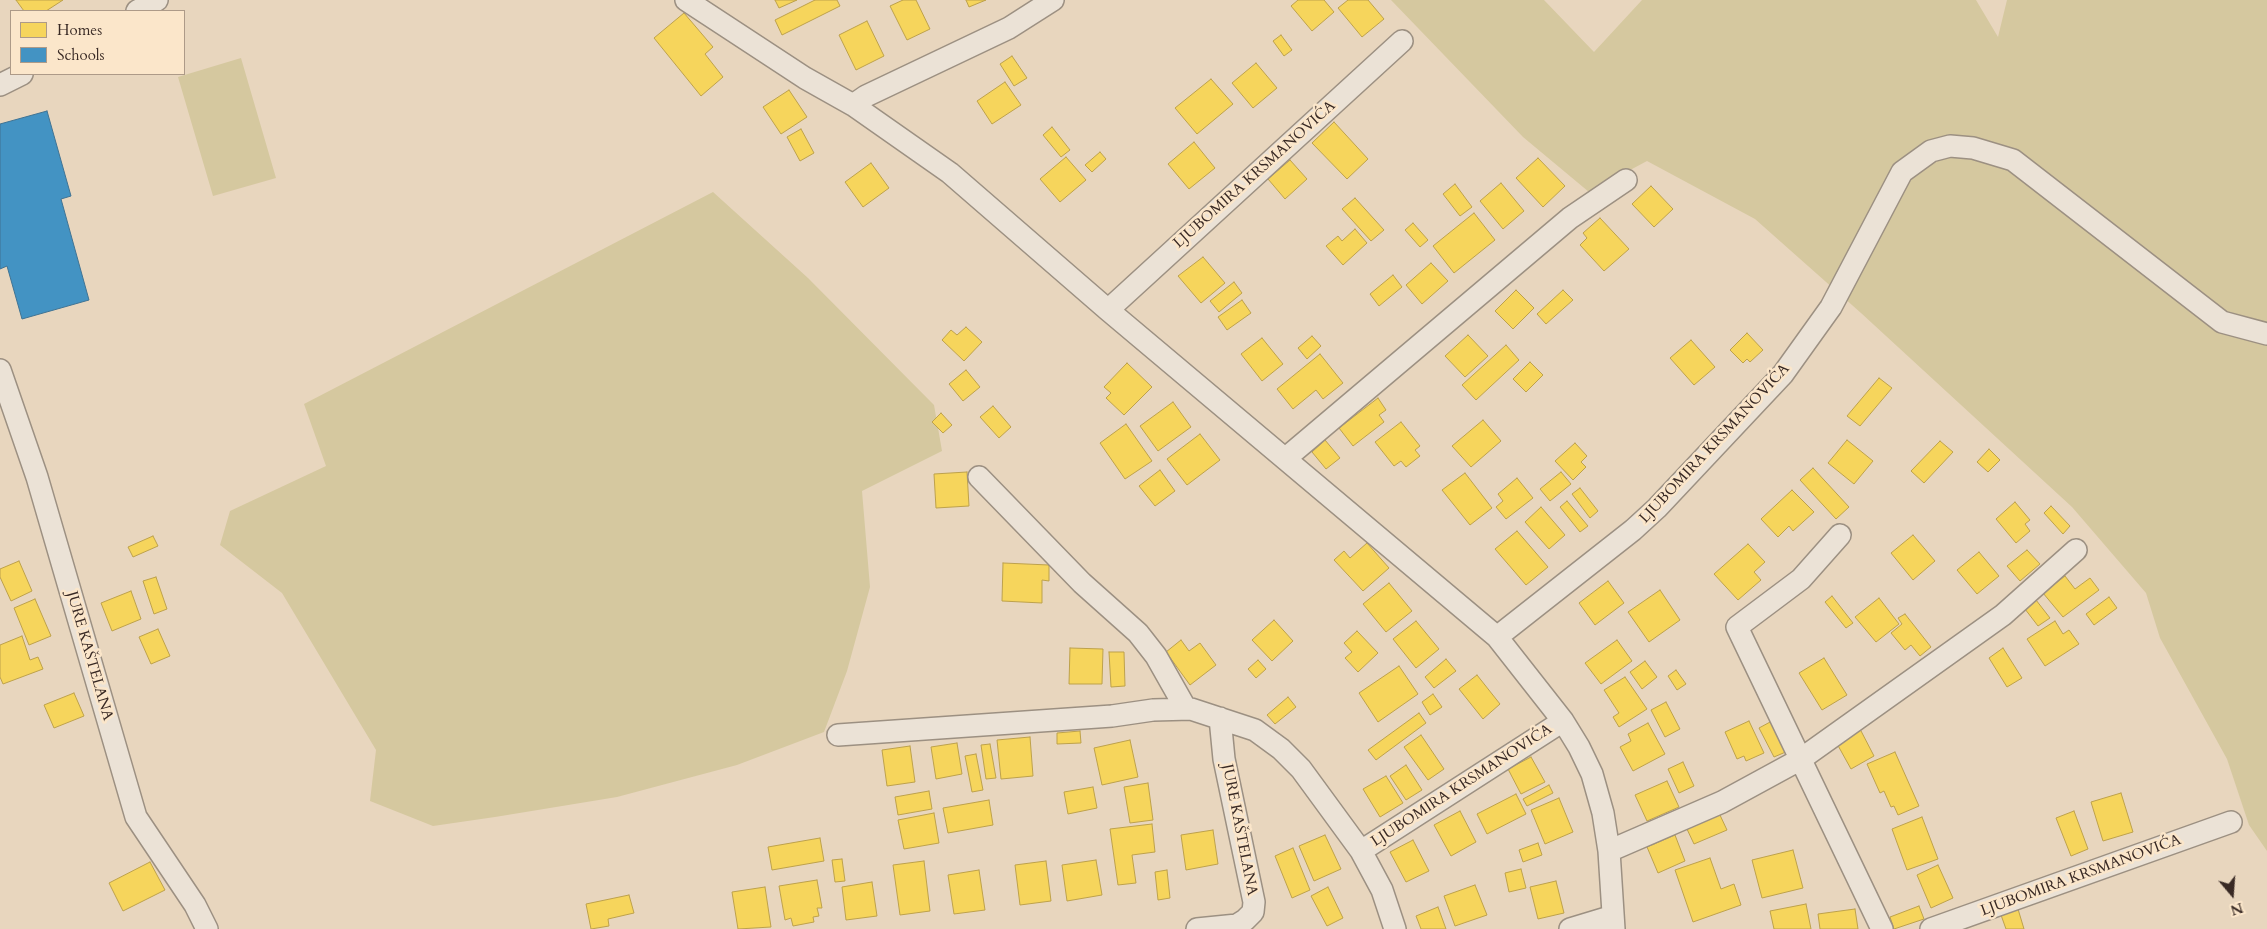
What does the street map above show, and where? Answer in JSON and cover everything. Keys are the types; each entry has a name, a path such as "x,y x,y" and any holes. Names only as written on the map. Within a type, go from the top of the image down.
{"street":[{"path":"139,10 157,0"},
{"name":"LJUBOMIRA KRSMANOVIĆA","path":"686,0 805,78 853,105 950,173 1108,310 1497,637 1563,721 1579,747 1592,774 1603,813 1609,851 1614,923 1570,929"},
{"path":"853,105 866,96 1009,28 1053,0"},
{"name":"LJUBOMIRA KRSMANOVIĆA","path":"1108,310 1402,41"},
{"path":"0,85 20,75"},
{"name":"LJUBOMIRA KRSMANOVIĆA","path":"1497,637 1633,530 1657,508 1783,374 1831,307 1902,172 1931,151 1950,146 1973,148 2013,160 2222,322 2267,334"},
{"path":"1286,458 1570,218 1626,180"},
{"name":"JURE KAŠTELANA","path":"0,370 37,477 136,817 195,905 206,929"},
{"path":"979,477 1082,583 1138,633 1156,656 1186,710"},
{"path":"1840,535 1801,579 1737,627 1882,929"},
{"path":"1609,851 1722,802 1801,759 1996,620 2076,550"},
{"name":"LJUBOMIRA KRSMANOVIĆA","path":"838,735 1112,716 1153,710 1186,710 1220,718 1255,730 1281,749 1301,769 1361,851 1382,890 1394,929"},
{"name":"JURE KAŠTELANA","path":"1197,929 1237,925 1245,920 1252,912 1253,907 1224,759 1220,718"},
{"name":"LJUBOMIRA KRSMANOVIĆA","path":"1361,851 1563,721"},
{"name":"LJUBOMIRA KRSMANOVIĆA","path":"1930,929 2231,822"}],"shaded area":[{"path":"1391,0 1544,0 1594,52 1642,0 1976,0 1998,37 2007,0 2267,0 2267,851 2249,825 2227,759 2160,638 2146,593 2072,507 1861,313 1755,219 1647,161 1589,192 1523,137"},
{"path":"241,58 276,178 213,196 178,77"},
{"path":"713,192 808,278 934,405 942,451 862,491 870,587 847,671 824,732 737,765 617,797 495,817 433,826 370,801 376,750 282,593 220,545 230,511 326,466 304,404"}],"building: Homes":[{"path":"16,0 63,0 48,10 23,10"},
{"path":"775,0 797,0 779,8"},
{"path":"815,0 837,0 840,6 782,35 775,20"},
{"path":"903,0 916,0 930,29 907,40 890,6"},
{"path":"966,0 986,0 969,7"},
{"path":"1298,0 1324,0 1334,12 1312,31 1291,6"},
{"path":"1348,0 1368,0 1384,19 1362,37 1338,8"},
{"path":"684,13 713,47 705,54 723,77 701,96 654,38"},
{"path":"867,21 884,56 856,70 839,35"},
{"path":"1281,35 1292,50 1284,56 1273,41"},
{"path":"1012,56 1027,78 1014,86 1000,64"},
{"path":"1256,63 1277,88 1253,108 1232,83"},
{"path":"1211,79 1233,104 1197,134 1175,108"},
{"path":"1005,82 1021,105 992,124 977,101"},
{"path":"789,90 807,117 781,134 763,107"},
{"path":"1334,122 1368,159 1347,179 1312,143"},
{"path":"1052,127 1070,150 1061,157 1043,135"},
{"path":"801,129 814,153 800,161 787,137"},
{"path":"1194,142 1215,168 1189,189 1168,164"},
{"path":"1100,152 1106,159 1092,172 1085,165"},
{"path":"1066,157 1086,180 1060,202 1040,179"},
{"path":"1538,158 1565,186 1543,207 1516,178"},
{"path":"1290,160 1307,179 1285,199 1268,179"},
{"path":"871,163 889,188 863,207 845,182"},
{"path":"1501,183 1524,211 1503,229 1480,201"},
{"path":"1455,184 1472,207 1460,216 1443,194"},
{"path":"1651,186 1673,209 1654,227 1632,204"},
{"path":"1355,198 1384,230 1371,241 1342,209"},
{"path":"1474,213 1495,240 1454,273 1433,246"},
{"path":"1600,218 1629,249 1604,271 1580,245 1587,238 1583,233"},
{"path":"1413,223 1428,240 1420,247 1405,230"},
{"path":"1355,229 1367,243 1343,265 1326,246 1338,236 1342,241"},
{"path":"1203,257 1225,283 1201,303 1178,276"},
{"path":"1431,263 1448,281 1422,304 1406,285"},
{"path":"1393,275 1402,287 1379,306 1370,294"},
{"path":"1234,282 1242,293 1219,312 1210,301"},
{"path":"1516,290 1534,308 1513,329 1495,311"},
{"path":"1563,290 1573,300 1546,324 1537,314"},
{"path":"1242,300 1251,313 1227,330 1218,317"},
{"path":"966,327 982,342 964,361 942,340 951,330 957,335"},
{"path":"1747,333 1763,350 1750,362 1747,359 1743,363 1730,350"},
{"path":"1468,335 1488,356 1465,377 1445,356"},
{"path":"1312,336 1321,346 1307,359 1298,348"},
{"path":"1262,338 1283,364 1262,381 1241,354"},
{"path":"1691,340 1715,367 1694,385 1670,358"},
{"path":"1506,345 1519,360 1476,400 1462,385"},
{"path":"1320,354 1343,383 1323,399 1316,390 1293,409 1277,389"},
{"path":"1530,362 1543,375 1526,392 1513,379"},
{"path":"1127,363 1152,387 1124,415 1106,398 1111,393 1104,387"},
{"path":"966,370 980,387 963,401 949,384"},
{"path":"1879,378 1892,388 1860,426 1847,416"},
{"path":"1378,398 1386,410 1379,415 1384,422 1353,446 1339,428"},
{"path":"1173,402 1191,427 1158,451 1140,426"},
{"path":"993,406 1011,427 999,438 980,417"},
{"path":"941,413 952,425 943,433 932,422"},
{"path":"1483,420 1501,441 1471,467 1452,446"},
{"path":"1401,422 1420,446 1415,450 1420,456 1406,467 1401,461 1394,466 1375,442"},
{"path":"1126,424 1152,461 1125,479 1100,443"},
{"path":"1200,434 1220,460 1187,485 1167,459"},
{"path":"1325,440 1340,458 1326,469 1312,452"},
{"path":"1847,440 1873,461 1854,484 1828,463"},
{"path":"1940,441 1953,452 1924,483 1911,471"},
{"path":"1575,443 1587,456 1581,462 1586,467 1573,480 1555,461"},
{"path":"1989,449 2000,460 1988,472 1977,462"},
{"path":"1813,468 1849,507 1836,519 1800,480"},
{"path":"1160,470 1175,491 1155,506 1139,486"},
{"path":"967,472 969,506 936,508 934,474"},
{"path":"1561,472 1571,484 1550,501 1540,489"},
{"path":"1465,473 1492,508 1470,525 1442,490"},
{"path":"1517,478 1533,498 1506,519 1496,507 1503,501 1498,494"},
{"path":"1580,488 1598,511 1590,518 1572,494"},
{"path":"1792,490 1814,512 1793,531 1789,526 1778,537 1761,519"},
{"path":"1567,501 1588,526 1580,532 1560,507"},
{"path":"2015,502 2030,520 2025,524 2030,531 2016,543 1996,519"},
{"path":"2051,506 2070,526 2063,534 2044,513"},
{"path":"1541,507 1565,535 1549,549 1525,522"},
{"path":"1517,531 1548,567 1526,585 1495,549"},
{"path":"1913,535 1935,561 1913,580 1891,553"},
{"path":"153,536 158,546 133,557 128,547"},
{"path":"1367,543 1389,568 1363,591 1334,560 1344,551 1350,558"},
{"path":"1748,544 1765,562 1754,572 1761,580 1738,600 1714,574"},
{"path":"2027,550 2040,564 2020,581 2007,566"},
{"path":"1979,552 1999,576 1977,594 1957,570"},
{"path":"19,561 32,591 11,601 0,577 0,569"},
{"path":"1003,563 1049,565 1049,581 1042,580 1042,603 1002,601"},
{"path":"2065,576 2075,589 2090,578 2099,590 2063,617 2043,593"},
{"path":"156,577 167,609 154,614 143,581"},
{"path":"1608,581 1624,603 1595,625 1579,603"},
{"path":"1389,583 1412,611 1386,632 1363,604"},
{"path":"1660,590 1680,620 1649,642 1628,612"},
{"path":"131,591 141,619 112,631 101,603"},
{"path":"1832,596 1853,623 1846,628 1825,602"},
{"path":"2109,597 2117,608 2094,625 2086,614"},
{"path":"1879,598 1899,624 1876,642 1855,617"},
{"path":"35,599 51,636 29,645 14,608"},
{"path":"2036,600 2050,618 2038,626 2025,609"},
{"path":"1905,614 1931,647 1920,656 1911,645 1905,650 1891,633 1902,624 1898,618"},
{"path":"1274,620 1293,641 1272,661 1252,640"},
{"path":"1416,621 1439,649 1416,668 1393,639"},
{"path":"2055,621 2063,634 2069,630 2079,644 2045,666 2027,639"},
{"path":"158,629 170,656 151,664 139,637"},
{"path":"1357,631 1378,653 1358,672 1345,658 1352,652 1344,643"},
{"path":"22,636 30,660 38,657 43,669 3,684 0,677 0,645"},
{"path":"1181,640 1189,651 1200,643 1216,665 1190,685 1166,652"},
{"path":"1617,640 1632,661 1601,684 1585,663"},
{"path":"1070,648 1103,649 1102,684 1069,684"},
{"path":"2003,648 2022,678 2007,687 1989,658"},
{"path":"1109,652 1124,652 1125,686 1111,687"},
{"path":"1824,658 1847,695 1822,710 1799,673"},
{"path":"1446,659 1456,671 1434,688 1425,677"},
{"path":"1258,660 1266,669 1256,678 1248,669"},
{"path":"1645,661 1657,677 1642,689 1630,672"},
{"path":"1399,666 1418,694 1378,722 1359,693"},
{"path":"1676,670 1686,684 1677,690 1668,676"},
{"path":"1477,675 1500,704 1483,719 1459,689"},
{"path":"1625,677 1647,709 1619,727 1613,717 1619,713 1604,690"},
{"path":"74,693 84,716 54,728 44,705"},
{"path":"1433,694 1442,707 1430,715 1422,702"},
{"path":"1288,697 1296,707 1275,724 1267,715"},
{"path":"1666,702 1680,729 1665,737 1651,710"},
{"path":"1419,713 1426,723 1376,760 1368,750"},
{"path":"1749,721 1764,753 1746,761 1744,756 1737,759 1725,732"},
{"path":"1772,721 1788,751 1774,757 1759,728"},
{"path":"1648,723 1665,754 1633,771 1620,747 1631,741 1628,734"},
{"path":"1860,729 1874,756 1851,769 1836,742"},
{"path":"1080,731 1081,743 1057,744 1057,733"},
{"path":"1421,735 1444,769 1428,780 1404,747"},
{"path":"1030,737 1033,776 1001,779 997,740"},
{"path":"1130,740 1138,777 1102,785 1094,748"},
{"path":"957,743 962,774 936,779 931,747"},
{"path":"990,744 996,778 986,779 981,745"},
{"path":"910,746 915,782 887,786 882,750"},
{"path":"1895,752 1919,806 1898,815 1894,806 1891,807 1884,791 1880,793 1867,764"},
{"path":"976,754 983,790 972,792 965,756"},
{"path":"1531,757 1545,782 1521,794 1508,769"},
{"path":"1683,762 1694,786 1679,793 1668,769"},
{"path":"1406,765 1422,790 1406,800 1390,776"},
{"path":"1386,776 1403,803 1380,817 1363,789"},
{"path":"1667,781 1679,807 1647,821 1635,795"},
{"path":"1148,783 1153,820 1130,823 1124,787"},
{"path":"1549,785 1553,793 1527,806 1523,799"},
{"path":"1093,787 1097,808 1068,814 1064,792"},
{"path":"929,791 932,809 898,815 895,797"},
{"path":"2121,793 2133,832 2103,841 2091,802"},
{"path":"1516,794 1526,814 1487,834 1477,814"},
{"path":"1559,798 1573,832 1545,844 1531,810"},
{"path":"989,800 993,825 948,833 943,808"},
{"path":"1460,811 1476,842 1451,856 1434,825"},
{"path":"2074,811 2088,849 2071,856 2056,818"},
{"path":"934,813 939,843 904,849 898,820"},
{"path":"1719,813 1727,830 1694,844 1686,827"},
{"path":"1922,817 1938,859 1907,870 1892,829"},
{"path":"1152,824 1155,852 1132,855 1136,883 1118,885 1110,829"},
{"path":"1213,830 1218,864 1186,870 1181,835"},
{"path":"1325,835 1341,869 1314,881 1299,846"},
{"path":"1675,835 1685,861 1658,873 1647,847"},
{"path":"820,838 824,861 772,870 768,847"},
{"path":"1413,840 1429,871 1406,882 1390,852"},
{"path":"1538,843 1542,855 1523,862 1519,850"},
{"path":"1293,848 1310,890 1292,898 1275,856"},
{"path":"1793,850 1803,888 1762,898 1752,860"},
{"path":"1710,858 1721,889 1734,884 1741,905 1693,922 1675,870"},
{"path":"842,859 845,881 835,882 832,860"},
{"path":"1096,860 1102,895 1067,901 1062,865"},
{"path":"924,861 930,911 900,915 893,865"},
{"path":"1046,861 1051,901 1020,905 1015,865"},
{"path":"150,862 165,890 123,911 109,883"},
{"path":"1938,865 1953,898 1931,908 1917,875"},
{"path":"1521,869 1526,888 1509,892 1505,873"},
{"path":"979,870 985,910 954,914 948,875"},
{"path":"1167,870 1170,898 1158,900 1155,872"},
{"path":"817,880 822,908 817,908 819,916 813,917 814,922 793,926 791,918 785,920 779,886"},
{"path":"1556,881 1564,913 1538,919 1530,887"},
{"path":"872,882 877,916 846,920 842,887"},
{"path":"1475,885 1487,915 1455,926 1444,896"},
{"path":"765,887 771,927 738,929 732,892"},
{"path":"1328,887 1343,918 1327,926 1311,896"},
{"path":"629,895 634,913 608,919 609,926 591,929 586,904"},
{"path":"1806,904 1811,929 1774,929 1770,911"},
{"path":"1919,906 1924,919 1894,929 1890,917"},
{"path":"1438,907 1446,929 1421,929 1416,916"},
{"path":"1855,909 1858,929 1820,929 1818,914"},
{"path":"2018,909 2024,929 2006,929 2001,915"}],"building: Schools":[{"path":"47,111 71,196 61,199 89,300 22,319 7,266 0,269 0,124"}]}
